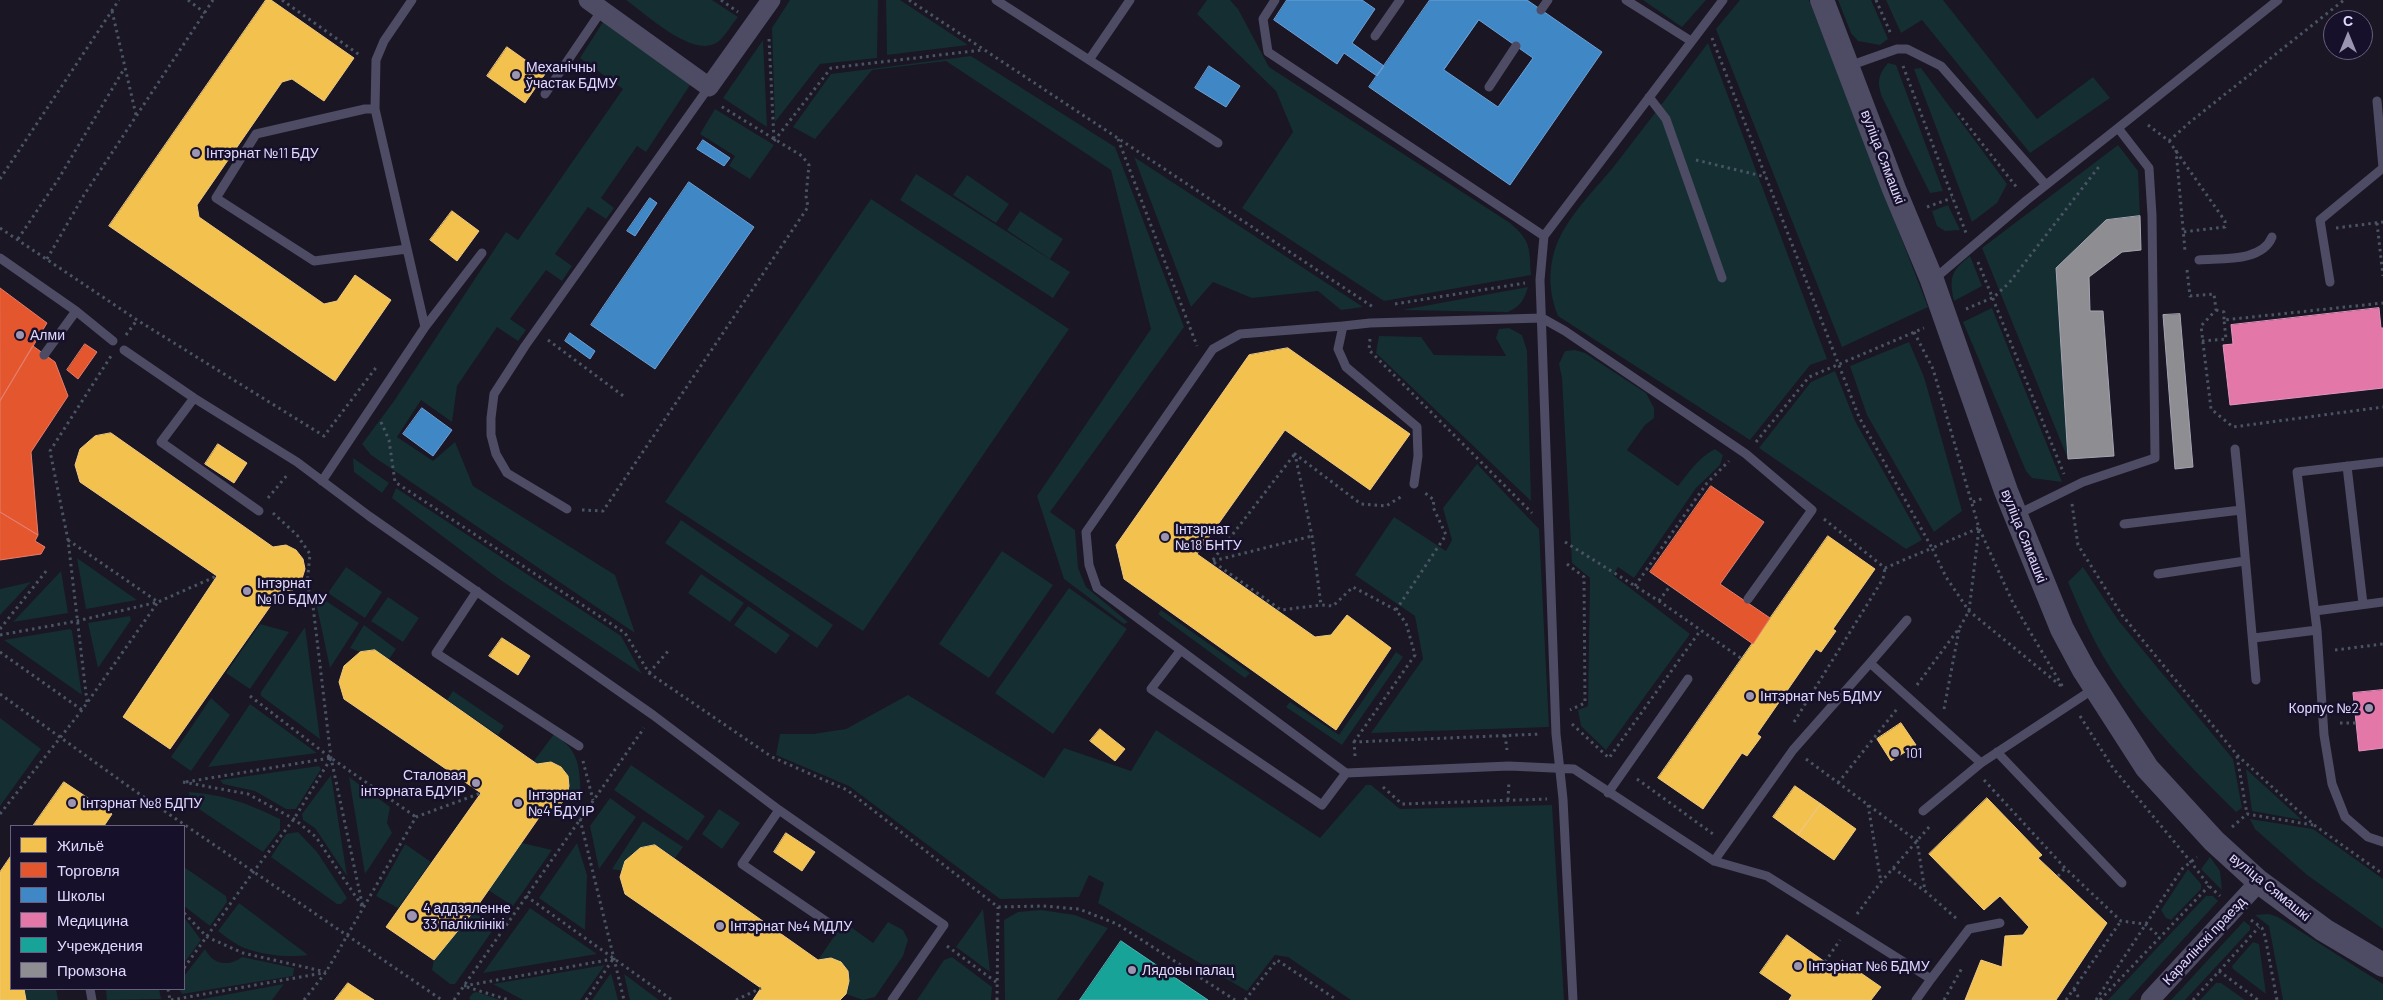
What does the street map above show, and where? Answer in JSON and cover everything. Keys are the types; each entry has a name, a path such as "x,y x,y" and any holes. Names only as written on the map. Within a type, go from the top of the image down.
{"street":[{"path":"595,5 712,95 770,0"},
{"name":"вуліца Сямашкі","path":"1822,0 1849,66 1894,189 1932,280 2015,515 2062,629 2095,688 2147,768 2214,841 2259,882 2324,930 2383,965"},
{"name":"Каралінскі праезд","path":"2150,1000 2259,882"}],"lane":[{"path":"412,0 384,42 376,60 375,109 424,327"},
{"path":"996,0 1218,143"},
{"path":"1089,60 1130,0"},
{"path":"1275,0 1263,19 1268,52 1544,236"},
{"path":"1375,36 1400,0"},
{"path":"1541,10 1548,0"},
{"path":"1626,0 1691,42"},
{"path":"1573,1000 1563,799 1559,769 1540,280 1544,236 1724,0"},
{"path":"1932,280 2046,185 2121,131 2278,0"},
{"path":"545,94 595,5"},
{"path":"1490,87 1516,46"},
{"path":"1849,66 1897,49 1907,48 1941,66 2046,185"},
{"path":"567,509 507,473 496,454 491,435 490,418 494,394 525,346 712,95"},
{"path":"1649,97 1666,119 1722,278"},
{"path":"2330,282 2320,220 2383,168 2377,101"},
{"path":"375,109 364,109 256,134 216,198 314,261 407,249"},
{"path":"2015,515 2083,482 2155,458 2152,215 2149,168 2121,131"},
{"path":"2199,260 2255,254 2268,246 2272,237"},
{"path":"322,481 424,327 482,253"},
{"path":"0,258 76,311 113,341"},
{"path":"44,354 76,311"},
{"path":"1748,598 1812,510 1743,452 1565,331 1542,318 1370,323 1240,334 1213,349 1086,532 1089,565 1097,588 1346,773 1509,766 1574,769 1714,861 1767,876 1931,979"},
{"path":"1343,326 1338,349 1346,367 1417,427 1418,456 1414,484"},
{"path":"124,350 194,398 297,462 654,715 780,810 944,925 892,1000"},
{"path":"194,398 161,442 261,507"},
{"path":"2235,449 2254,638 2256,680"},
{"path":"2383,462 2297,472 2317,630 2324,735 2332,784 2345,817 2368,837 2383,842"},
{"path":"2347,466 2363,604"},
{"path":"2124,524 2241,510"},
{"path":"2158,574 2245,561"},
{"path":"477,591 436,653 579,746"},
{"path":"2315,611 2383,602"},
{"path":"1714,861 1793,750 1907,620"},
{"path":"2254,638 2317,630"},
{"path":"1180,651 1151,689 1322,805 1346,773"},
{"path":"1870,662 1982,763"},
{"path":"1608,793 1688,679"},
{"path":"1923,811 1997,752 2095,688"},
{"path":"1997,752 2122,883"},
{"path":"780,810 742,864 834,926"},
{"path":"1916,1000 1969,929 2000,923"}],"path":[{"path":"0,179 119,0"},
{"path":"188,0 205,13"},
{"path":"47,258 136,115 166,74 213,0"},
{"path":"282,0 361,54 361,64"},
{"path":"721,0 744,16"},
{"path":"2169,141 2190,122 2344,0"},
{"path":"111,11 136,115"},
{"path":"1707,24 1859,417 1932,548 1946,577 1968,611 2063,688"},
{"path":"769,33 774,141"},
{"path":"774,141 831,68 982,50"},
{"path":"1902,64 1912,62"},
{"path":"18,239 59,178 124,69"},
{"path":"567,509 603,511 808,207 806,196 809,165 802,156 774,141 712,95"},
{"path":"1957,112 2027,200"},
{"path":"2142,121 2169,141 2225,221 2225,226 2183,232"},
{"path":"1635,586 1707,483 1743,452 1809,377 1994,297 2009,283 2121,131"},
{"path":"1118,140 1203,363"},
{"path":"2176,150 2186,259"},
{"path":"1679,155 1766,177"},
{"path":"1920,209 1952,198"},
{"path":"2321,229 2383,222"},
{"path":"2377,223 2383,276"},
{"path":"0,228 137,320 324,436 383,358"},
{"path":"2187,269 2190,296 2214,294 2216,310"},
{"path":"1394,304 1540,280"},
{"path":"2224,320 2383,303"},
{"path":"2202,341 2226,339 2224,312 2216,310"},
{"path":"2216,310 2201,326 2211,409 2233,427 2383,407"},
{"path":"123,339 137,320"},
{"path":"1838,783 1960,627 1968,611 1979,528 1933,369 1914,332"},
{"path":"546,338 626,398"},
{"path":"87,702 68,540 50,451 114,352"},
{"path":"360,388 372,404 389,440 395,482 625,633 649,673 772,757 847,790 998,907 1043,906 1080,909 1117,924 1235,1000"},
{"path":"1295,454 1361,504 1386,506 1405,494 1414,484 1434,500 1433,507 1446,534 1396,610"},
{"path":"1295,454 1312,536 1321,605"},
{"path":"1212,561 1295,454"},
{"path":"261,507 297,462"},
{"path":"270,510 297,535 310,554 307,584 313,606 331,758 363,908"},
{"path":"1812,510 1885,568 1979,528"},
{"path":"1212,561 1312,536"},
{"path":"68,540 158,602"},
{"path":"1212,561 1281,610 1321,605 1333,606 1353,587 1396,610 1406,623 1415,655 1354,742"},
{"path":"0,629 47,570"},
{"path":"0,635 78,621 158,602 217,576"},
{"path":"1659,601 1670,586"},
{"path":"0,814 82,710 158,602"},
{"path":"1943,711 1960,627"},
{"path":"1608,758 1700,630"},
{"path":"2319,651 2383,644"},
{"path":"649,673 669,650"},
{"path":"0,652 82,710"},
{"path":"0,694 59,738 442,1000"},
{"path":"250,696 331,758 416,817"},
{"path":"454,1000 654,715"},
{"path":"1570,722 1608,758 1727,844"},
{"path":"579,746 594,800"},
{"path":"2237,755 2247,814"},
{"path":"185,967 254,871 294,820 331,758"},
{"path":"331,758 183,782 248,794 294,820 316,837 363,908"},
{"path":"1976,786 1984,780 2066,868 2121,921 2145,924 2160,937"},
{"path":"304,1000 326,972 416,817 481,793"},
{"path":"1868,804 1881,882"},
{"path":"2096,1000 2182,869 2247,814 2314,825"},
{"path":"580,818 624,1000"},
{"path":"1825,962 1881,882 1933,823"},
{"path":"1917,840 1925,890"},
{"path":"2191,862 2209,886 2220,896"},
{"path":"1893,868 1925,890 1969,929"},
{"path":"2058,876 2066,868"},
{"path":"2100,1000 2209,886"},
{"path":"526,896 672,1000"},
{"path":"997,1000 998,907"},
{"path":"185,914 207,937 243,953 326,972"},
{"path":"2248,919 2259,927 2265,936 2277,1000"},
{"path":"2066,1000 2121,921"},
{"path":"2193,1000 2259,927"},
{"path":"935,937 997,983"},
{"path":"464,986 614,959"},
{"path":"586,1000 614,959"},
{"path":"1246,1000 1277,960 1337,1000"},
{"path":"1944,1000 1966,962"},
{"path":"2219,971 2258,1000"},
{"path":"171,1000 326,972"},
{"path":"464,986 509,1000"},
{"path":"736,1000 761,988"},
{"path":"2074,989 2080,1000"}],"green space":[{"path":"626,0 712,0 738,17 719,41 709,46 697,45 684,41 671,33"},
{"path":"790,0 878,0 877,58 820,64 775,122 772,28"},
{"path":"886,0 900,0 968,45 887,55"},
{"path":"1207,0 1230,0 1238,9 1269,67 1510,223 1526,241 1531,275 1384,301 1242,208 1293,132 1276,91 1197,14"},
{"path":"1643,0 1706,0 1682,27"},
{"path":"1740,0 1809,0 1928,307 1842,347 1716,29"},
{"path":"1838,0 1871,0 1888,39 1880,45 1858,41 1851,33"},
{"path":"1886,0 1943,0 2037,119 2093,77 2110,98 2030,153 1922,20 1901,33"},
{"path":"603,22 692,82 646,152 637,146 601,198 614,208 606,219 588,207 555,254 572,266 562,281 546,270 510,319 526,330 518,341 497,327 457,386 452,422 421,400 397,437 433,461 455,442 473,486 615,575 635,633 371,455 362,444 394,401 506,232 518,240 623,89 580,58"},
{"path":"763,40 767,127 723,98"},
{"path":"1708,43 1827,359 1810,365 1750,440 1558,316 1550,283 1555,249 1573,215 1615,165"},
{"path":"971,56 1115,147 1184,327 1050,512 1075,530 1078,568 1086,587 1128,622 1124,624 1064,579 1037,496 1151,329 1111,170 946,61 872,70 815,139 793,127 831,74"},
{"path":"1888,63 1896,65 1943,191 1930,193 1882,97 1879,79"},
{"path":"1921,68 2007,184 1997,203 1972,222 1914,69"},
{"path":"715,109 774,145 750,179 729,166 735,156 700,134"},
{"path":"2118,145 2138,171 2140,216 2056,268 2068,459 1982,248"},
{"path":"1134,157 1363,307 1341,310 1318,291 1252,298 1213,282 1191,307"},
{"path":"916,174 1070,272 1053,298 900,200"},
{"path":"967,175 1009,204 996,223 953,195"},
{"path":"871,199 1069,329 863,631 665,502"},
{"path":"1948,205 1960,230 1945,231 1937,226 1932,211"},
{"path":"1020,211 1063,239 1050,259 1007,230"},
{"path":"1970,256 1982,286 1954,301 1953,275 1959,266"},
{"path":"1528,287 1521,302 1508,312 1402,310"},
{"path":"1992,308 2062,482 2032,478 2026,471 1963,322"},
{"path":"1509,328 1522,335 1527,351 1531,501 1376,353 1379,336 1421,337 1434,355 1506,356 1496,338 1499,329"},
{"path":"1909,342 1924,377 1962,511 1934,532 1867,415 1850,366"},
{"path":"1575,350 1585,353 1646,393 1654,408 1654,418 1645,425 1627,450 1678,486 1704,456 1715,449 1723,455 1720,465 1696,488 1634,578 1618,567 1613,575 1690,634 1606,750 1581,726 1578,710 1588,706 1590,578 1572,563 1562,378 1559,364 1565,351"},
{"path":"1835,371 1855,421 1922,540 1906,549 1759,448 1811,382"},
{"path":"353,458 389,483 382,493 354,472"},
{"path":"1477,464 1539,529 1549,727 1371,733 1423,659 1415,616 1355,575 1394,517 1446,551 1452,540 1443,508"},
{"path":"396,488 621,636 642,674 499,579 392,498"},
{"path":"681,520 833,625 817,648 665,543"},
{"path":"1002,551 1053,585 989,678 939,644"},
{"path":"77,558 137,600 86,609"},
{"path":"346,567 382,592 365,618 328,593"},
{"path":"2083,567 2118,620 2233,759 2242,808 2236,812 2158,731 2109,667 2068,582"},
{"path":"61,571 68,613 13,622"},
{"path":"701,574 744,603 730,622 688,593"},
{"path":"31,582 0,615 0,589"},
{"path":"1069,588 1127,629 1053,734 995,693"},
{"path":"314,593 359,623 330,668"},
{"path":"388,597 419,618 403,642 371,621"},
{"path":"748,606 790,635 776,654 734,625"},
{"path":"1161,610 1250,673 1245,678 1158,614"},
{"path":"130,616 131,620 98,668 88,623"},
{"path":"260,624 289,632 250,689 226,673"},
{"path":"364,625 396,649 389,659 375,650 360,652 350,648"},
{"path":"305,627 320,739 261,696 261,692"},
{"path":"70,629 72,631 82,695 4,640"},
{"path":"1396,652 1403,657 1342,745 1286,707 1290,702 1339,735"},
{"path":"453,691 504,726 498,735 447,700"},
{"path":"908,695 1044,778 1064,748 1131,771 1156,730 1320,838 1366,785 1371,785 1400,809 1552,805 1564,1000 1351,1000 1288,957 1275,955 1247,991 1098,903 1104,883 1089,875 1079,897 1000,899 849,786 776,755 780,734 813,734 846,729"},
{"path":"211,698 230,715 191,771 171,757"},
{"path":"250,704 317,753 208,767"},
{"path":"0,718 41,749 0,806"},
{"path":"554,734 569,747 577,761 581,797 566,799 568,790 567,776 560,767 547,763 537,764 534,761"},
{"path":"631,765 705,816 688,841 614,790"},
{"path":"319,766 321,769 296,809 286,809 255,791 223,784 220,780"},
{"path":"2246,769 2302,820 2252,811"},
{"path":"331,775 347,876 315,828 303,820 302,814"},
{"path":"349,777 390,807 387,823 392,833 365,874"},
{"path":"189,792 226,798 256,808 280,819 280,830 263,852 190,803"},
{"path":"610,798 636,817 599,869 590,826"},
{"path":"719,809 740,823 722,849 702,834"},
{"path":"2250,819 2313,829 2383,879 2383,929 2307,875 2255,829"},
{"path":"643,821 683,847 675,858 655,845 644,848 630,856 623,871 612,869"},
{"path":"298,832 317,852 347,898 341,904 337,904 271,857 286,834"},
{"path":"522,843 552,850 513,906 488,890"},
{"path":"577,843 587,875 585,930 539,898"},
{"path":"405,844 431,862 398,908 376,896"},
{"path":"2210,857 2220,871 2222,890 2201,869"},
{"path":"185,868 226,896 227,902 210,926 185,907"},
{"path":"2188,869 2201,884 2201,889 2171,920 2166,918 2161,910"},
{"path":"2206,896 2213,896 2218,901 2128,1000 2108,1000"},
{"path":"239,903 308,955 282,956 254,951 238,945 218,931"},
{"path":"530,908 597,954 483,973"},
{"path":"983,909 990,972 956,947"},
{"path":"1041,910 1075,915 1108,928 1057,1000 1005,1000 1004,920 1018,912"},
{"path":"474,911 495,927 455,984 450,984 432,970 434,960"},
{"path":"2269,914 2278,917 2383,984 2383,1000 2283,1000 2269,926 2255,915"},
{"path":"185,918 201,940 185,962"},
{"path":"2244,921 2250,926 2250,930 2185,1000 2171,1000"},
{"path":"844,922 873,943 888,922 903,930 908,940 903,956 875,997 863,1000 846,994 848,978 844,966 834,960 818,960"},
{"path":"2253,942 2259,944 2266,994 2233,969 2232,966"},
{"path":"205,949 212,958 222,963 232,962 242,957 294,968 293,976 182,994 180,990 185,990 185,975"},
{"path":"952,957 992,987 991,1000 917,1000 944,960"},
{"path":"605,965 580,1000 523,1000 493,984"},
{"path":"611,973 618,1000 592,1000"},
{"path":"624,974 659,1000 630,1000"},
{"path":"2216,983 2221,983 2245,1000 2200,1000"},
{"path":"284,984 272,1000 197,1000"},
{"path":"24,990 56,990 58,1000 26,1000"},
{"path":"106,990 159,990 161,999 107,1000"},
{"path":"477,992 500,1000 471,1000 469,998 473,993"}],"building: Жильё":[{"name":"Інтэрнат №11 БДУ","path":"266,0 271,0 354,58 324,101 292,79 282,82 197,205 199,217 324,304 337,301 355,275 391,300 335,381 109,226"},
{"name":"Механічны ўчастак БДМУ","path":"507,47 545,74 525,103 487,76"},
{"path":"452,211 479,231 457,261 430,240"},
{"name":"Інтэрнат №18 БНТУ","path":"1288,348 1410,434 1370,490 1285,430 1197,554 1315,637 1331,635 1347,615 1391,648 1336,730 1124,579 1116,545 1249,355"},
{"name":"Інтэрнат №10 БДМУ","path":"111,433 273,547 286,545 296,550 303,559 305,569 301,582 293,590 281,591 170,749 123,717 217,576 80,482 75,465 80,449 95,436"},
{"path":"218,444 247,463 234,483 205,464"},
{"name":"Інтэрнат №5 БДМУ","path":"1828,536 1875,569 1833,629 1836,631 1821,652 1816,649 1757,734 1761,737 1747,756 1742,753 1703,809 1658,778"},
{"path":"502,638 530,656 518,675 489,656"},
{"name":"Інтэрнат №4 БДУІР","path":"375,650 537,764 551,762 561,767 568,776 569,786 566,799 558,807 545,809 474,911 434,960 386,927 481,793 344,699 339,682 344,666 360,652"},
{"path":"1901,723 1916,745 1891,761 1877,739"},
{"path":"1100,729 1125,749 1115,761 1090,741"},
{"name":"Інтэрнат №8 БДПУ","path":"64,782 112,814 105,825 34,825"},
{"path":"1795,786 1821,804 1798,835 1773,817"},
{"path":"1987,798 2042,855 2038,858 2107,923 2056,1000 1965,1000 1981,960 2002,967 2005,936 2023,935 2029,927 2000,896 1984,910 1929,854"},
{"path":"1821,804 1856,829 1834,860 1798,835"},
{"path":"786,833 815,852 802,871 774,852"},
{"name":"Інтэрнат №4 МДЛУ","path":"655,845 818,960 831,958 841,962 848,971 849,981 846,994 840,1000 753,1000 761,988 625,894 620,877 625,861 640,848"},
{"path":"10,857 10,990 24,990 26,1000 0,1000 0,872"},
{"name":"Інтэрнат №6 БДМУ","path":"1787,935 1835,969 1842,960 1881,987 1871,1000 1789,1000 1792,995 1760,973"},
{"path":"348,983 363,993 374,1000 335,1000"}],"building: Торговля":[{"name":"Алми","path":"0,288 47,323 0,401"},
{"path":"85,344 97,352 78,379 67,370"},
{"path":"33,346 55,362 68,396 31,452 38,535 0,512 0,401"},
{"path":"1711,486 1764,522 1720,584 1770,618 1753,644 1650,572"},
{"path":"0,512 38,535 35,541 45,547 41,554 0,560"}],"building: Школы":[{"path":"1287,0 1362,0 1375,9 1352,43 1384,66 1377,76 1344,53 1337,64 1274,20"},
{"path":"1430,0 1527,0 1602,52 1510,185 1369,87","holes":["1479,20 1533,58 1498,107 1444,70"]},
{"path":"1209,66 1240,86 1226,107 1195,88"},
{"path":"703,140 730,158 724,166 697,149"},
{"path":"689,182 754,227 655,369 591,325"},
{"path":"650,198 657,203 635,236 627,231"},
{"path":"570,333 595,351 590,359 565,341"},
{"path":"422,408 452,430 433,456 403,434"}],"building: Медицина":[{"path":"2379,308 2381,328 2383,328 2383,388 2230,405 2223,345 2233,344 2231,325"},
{"name":"Корпус №2","path":"2383,690 2383,748 2359,751 2353,693"}],"building: Учреждения":[{"name":"Лядовы палац","path":"1121,941 1208,1000 1080,1000"}],"building: Промзона":[{"path":"2140,216 2141,250 2122,252 2089,277 2090,311 2103,311 2114,456 2068,459 2056,268 2106,220"},
{"path":"2180,314 2193,467 2175,469 2163,315"}],"place":[{"name":"Механічны ўчастак БДМУ","path":"516,75"},
{"name":"Інтэрнат №11 БДУ","path":"196,153"},
{"name":"Алми","path":"20,335"},
{"name":"Інтэрнат №18 БНТУ","path":"1165,537"},
{"name":"Інтэрнат №10 БДМУ","path":"247,591"},
{"name":"Інтэрнат №5 БДМУ","path":"1750,696"},
{"name":"Корпус №2","path":"2369,708"},
{"name":"101","path":"1895,753"},
{"name":"Сталовая інтэрната БДУІР","path":"476,783"},
{"name":"Інтэрнат №8 БДПУ","path":"72,803"},
{"name":"Інтэрнат №4 БДУІР","path":"518,803"},
{"name":"4 аддзяленне 33 паліклінікі","path":"412,916"},
{"name":"Інтэрнат №4 МДЛУ","path":"720,926"},
{"name":"Інтэрнат №6 БДМУ","path":"1798,966"},
{"name":"Лядовы палац","path":"1132,970"}]}
